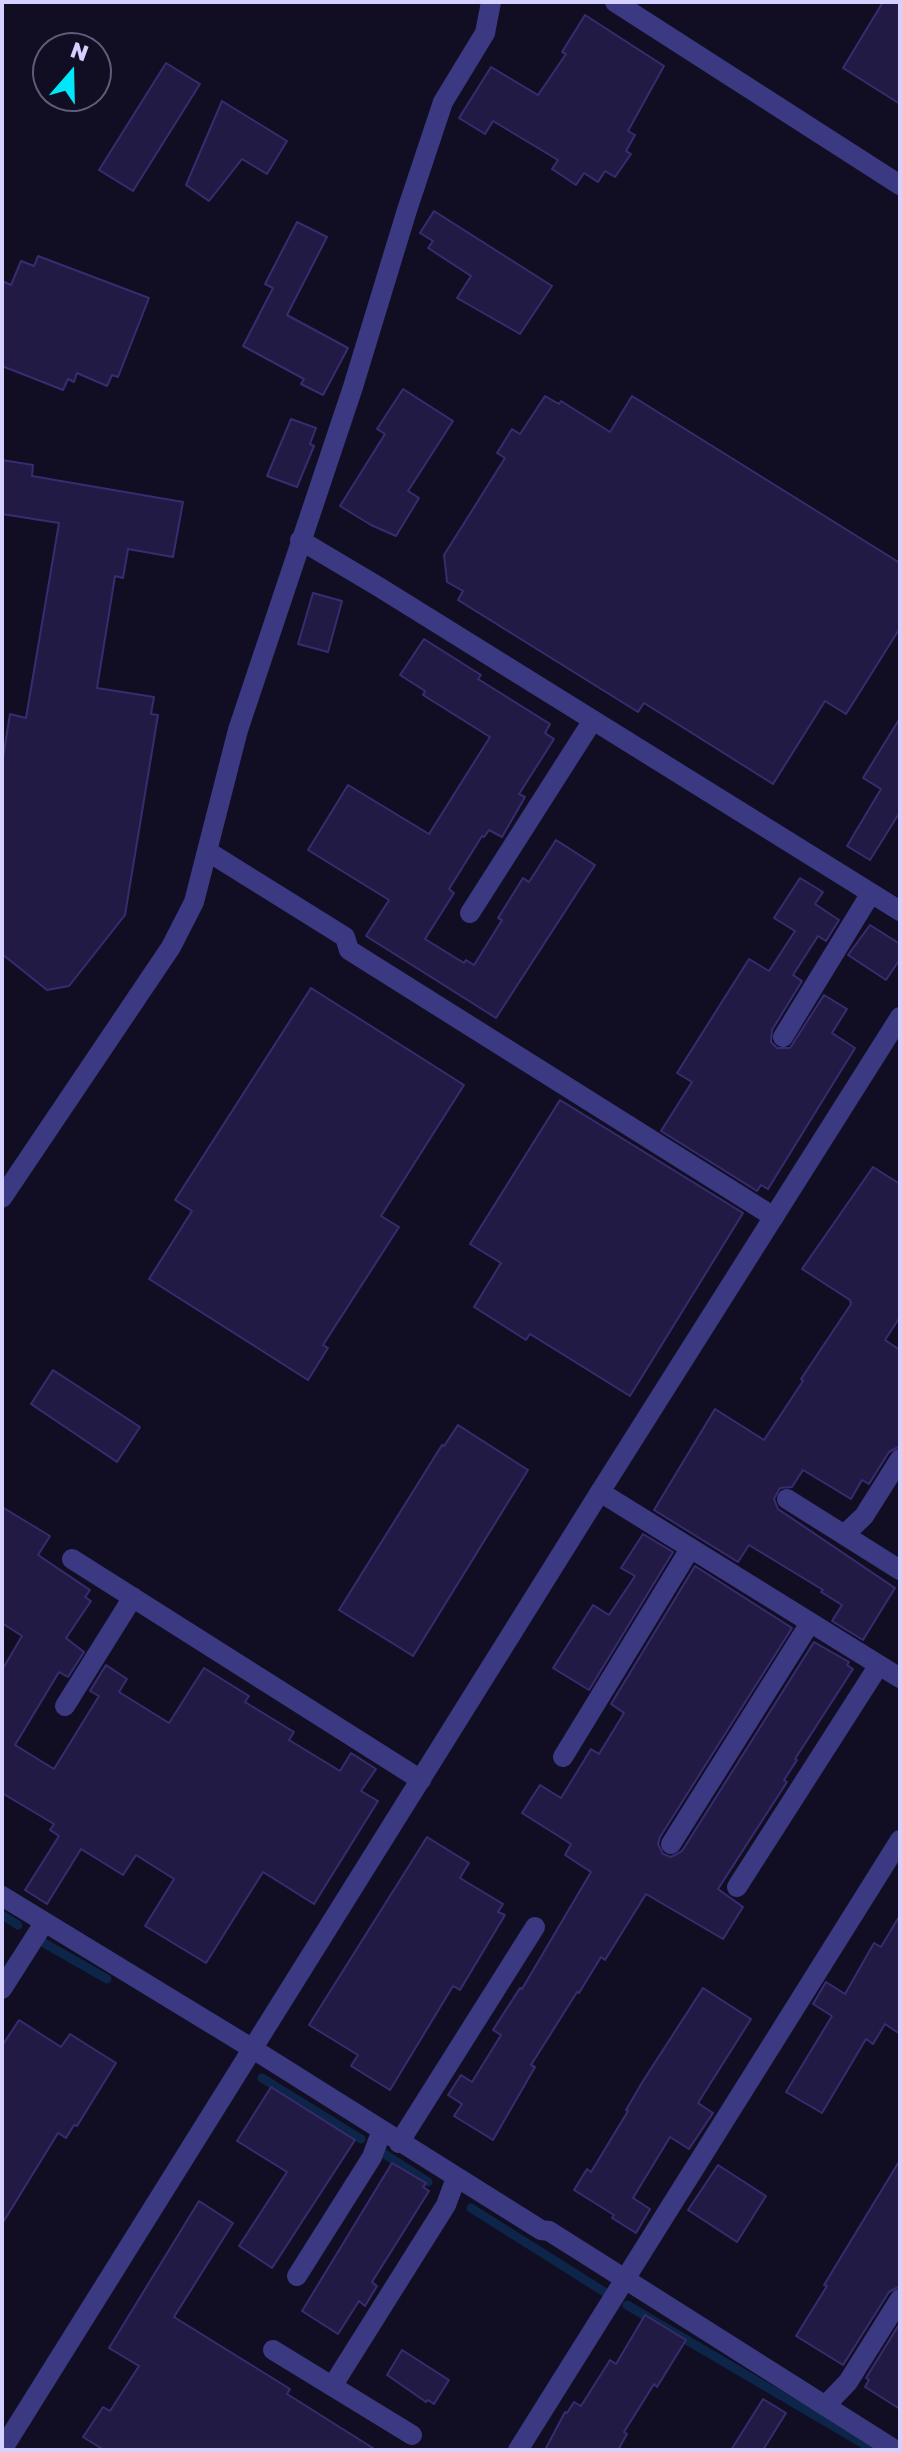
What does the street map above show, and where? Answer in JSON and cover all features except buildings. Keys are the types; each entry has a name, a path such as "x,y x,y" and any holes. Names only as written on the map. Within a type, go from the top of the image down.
{"street":[{"path":"2,1198 171,947 194,902 238,730 353,387 407,210 443,102 485,33 491,2"},
{"path":"615,2 900,185"},
{"path":"300,540 900,911"},
{"path":"470,913 593,720"},
{"path":"207,851 345,937 349,950 774,1217"},
{"path":"783,1037 871,893"},
{"path":"2,2450 900,1017"},
{"path":"844,1535 864,1516 900,1459"},
{"path":"600,1492 900,1678"},
{"path":"787,1499 900,1570"},
{"path":"563,1757 690,1549"},
{"path":"72,1559 421,1780"},
{"path":"65,1706 133,1597"},
{"path":"671,1844 810,1623"},
{"path":"737,1887 879,1665"},
{"path":"518,2450 900,1840"},
{"path":"2,1896 253,2049 456,2178 541,2230 549,2231 898,2450"},
{"path":"2,1989 44,1923"},
{"path":"399,2143 535,1927"},
{"path":"297,2276 372,2157 382,2130"},
{"path":"333,2385 446,2205 456,2178"},
{"path":"825,2406 848,2382 900,2299"},
{"path":"273,2350 412,2435"}],"waterway":[{"path":"2,1915 18,1925"},
{"path":"44,1943 107,1979"},
{"path":"262,2078 361,2139"},
{"path":"383,2153 428,2182"},
{"path":"471,2208 606,2293"},
{"path":"627,2305 874,2450"}]}
